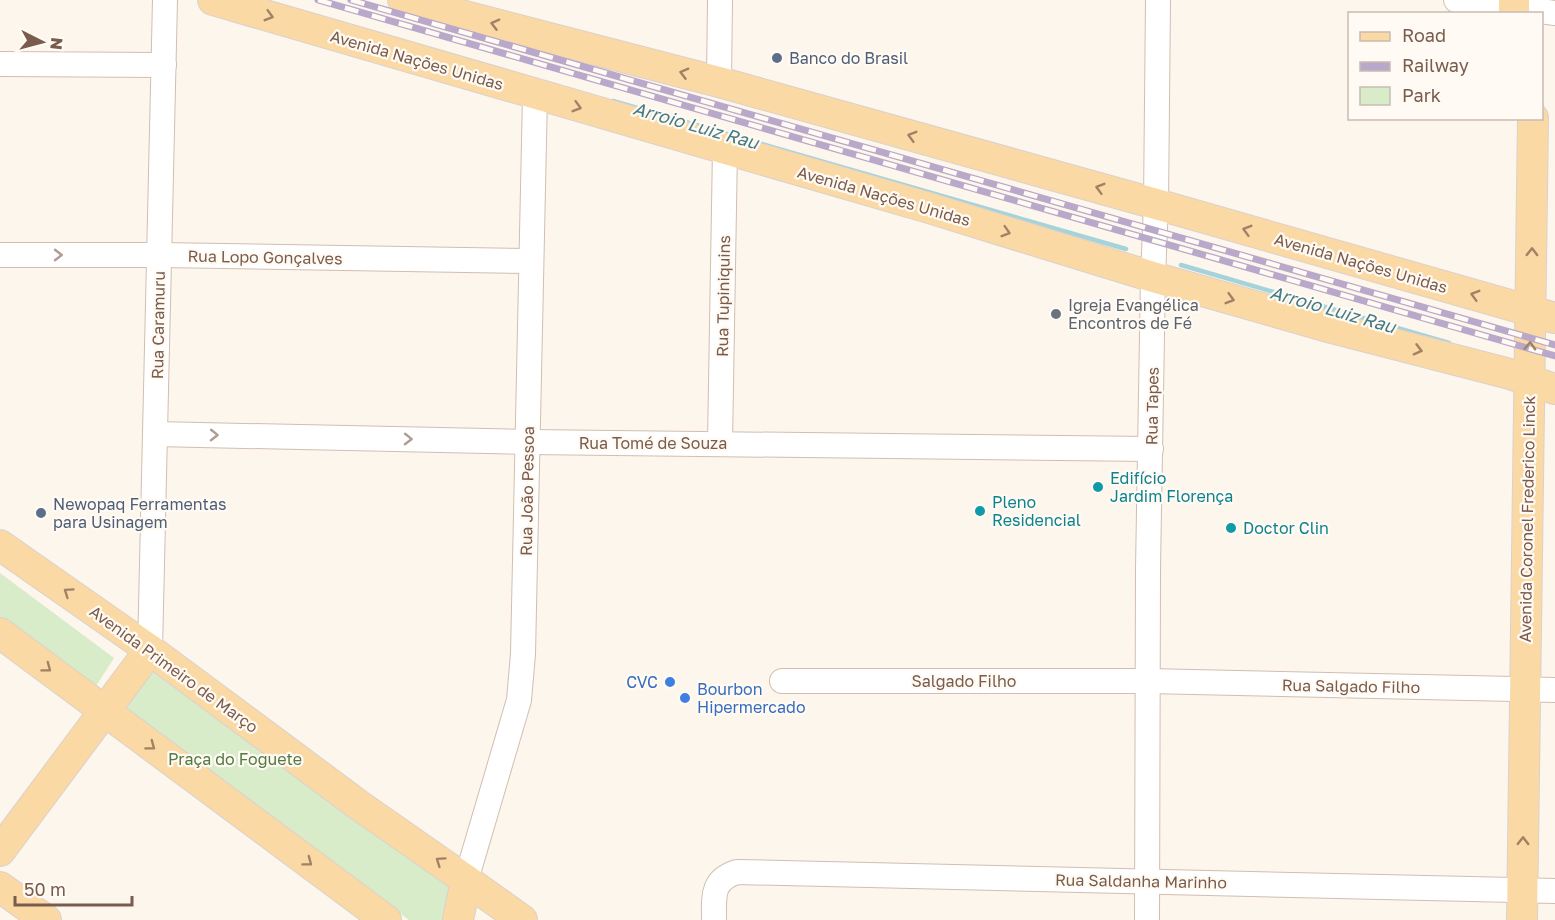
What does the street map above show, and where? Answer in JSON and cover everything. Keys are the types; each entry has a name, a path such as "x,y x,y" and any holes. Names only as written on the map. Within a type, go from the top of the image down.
{"main road":[{"name":"Avenida Nações Unidas","path":"213,0 929,208 1153,277 1531,382"},
{"name":"Avenida Nações Unidas","path":"403,0 719,82 1532,311"},
{"name":"Avenida Coronel Frederico Linck","path":"1513,120 1532,311"},
{"name":"Avenida Coronel Frederico Linck","path":"1502,920 1516,901 1516,582 1531,382 1533,120"},
{"name":"Avenida Primeiro de Março","path":"0,545 150,650 360,806 522,920"},
{"path":"0,633 386,920"},
{"path":"0,851 150,650"},
{"path":"458,920 466,880"},
{"path":"0,887 46,920"}],"street":[{"name":"Rua Caramuru","path":"150,650 165,0"},
{"path":"719,82 720,0"},
{"name":"Rua Tapes","path":"1147,920 1147,681 1158,0"},
{"path":"1456,0 1527,9"},
{"path":"0,64 164,64"},
{"name":"Rua João Pessoa","path":"466,880 519,700 524,654 535,95"},
{"name":"Rua Tupiniquins","path":"720,443 725,149"},
{"name":"Rua Lopo Gonçalves","path":"0,255 531,261"},
{"name":"Rua Tomé de Souza","path":"155,434 529,442 1151,449"},
{"name":"Salgado Filho","path":"782,681 1147,681"},
{"name":"Rua Salgado Filho","path":"1147,681 1555,690"},
{"name":"Rua Saldanha Marinho","path":"714,920 716,887 728,875 737,872 1148,881 1516,901 1555,891"}],"green space":[{"path":"0,573 114,658 91,694 0,625"},
{"name":"Praça do Foguete","path":"154,665 450,884 448,920 409,920 117,708"}],"waterway":[{"name":"Arroio Luiz Rau","path":"613,101 1126,249"},
{"name":"Arroio Luiz Rau","path":"1181,265 1449,343"}],"railway":[{"path":"318,0 1555,356"},
{"path":"351,0 1555,345"}],"place":[{"name":"Banco do Brasil","path":"777,58"},
{"name":"Igreja Evangélica Encontros de Fé","path":"1056,314"},
{"name":"Edifício Jardim Florença","path":"1098,487"},
{"name":"Pleno Residencial","path":"980,511"},
{"name":"Newopaq Ferramentas para Usinagem","path":"41,513"},
{"name":"Doctor Clin","path":"1231,528"},
{"name":"CVC","path":"670,682"},
{"name":"Bourbon Hipermercado","path":"685,698"}]}
